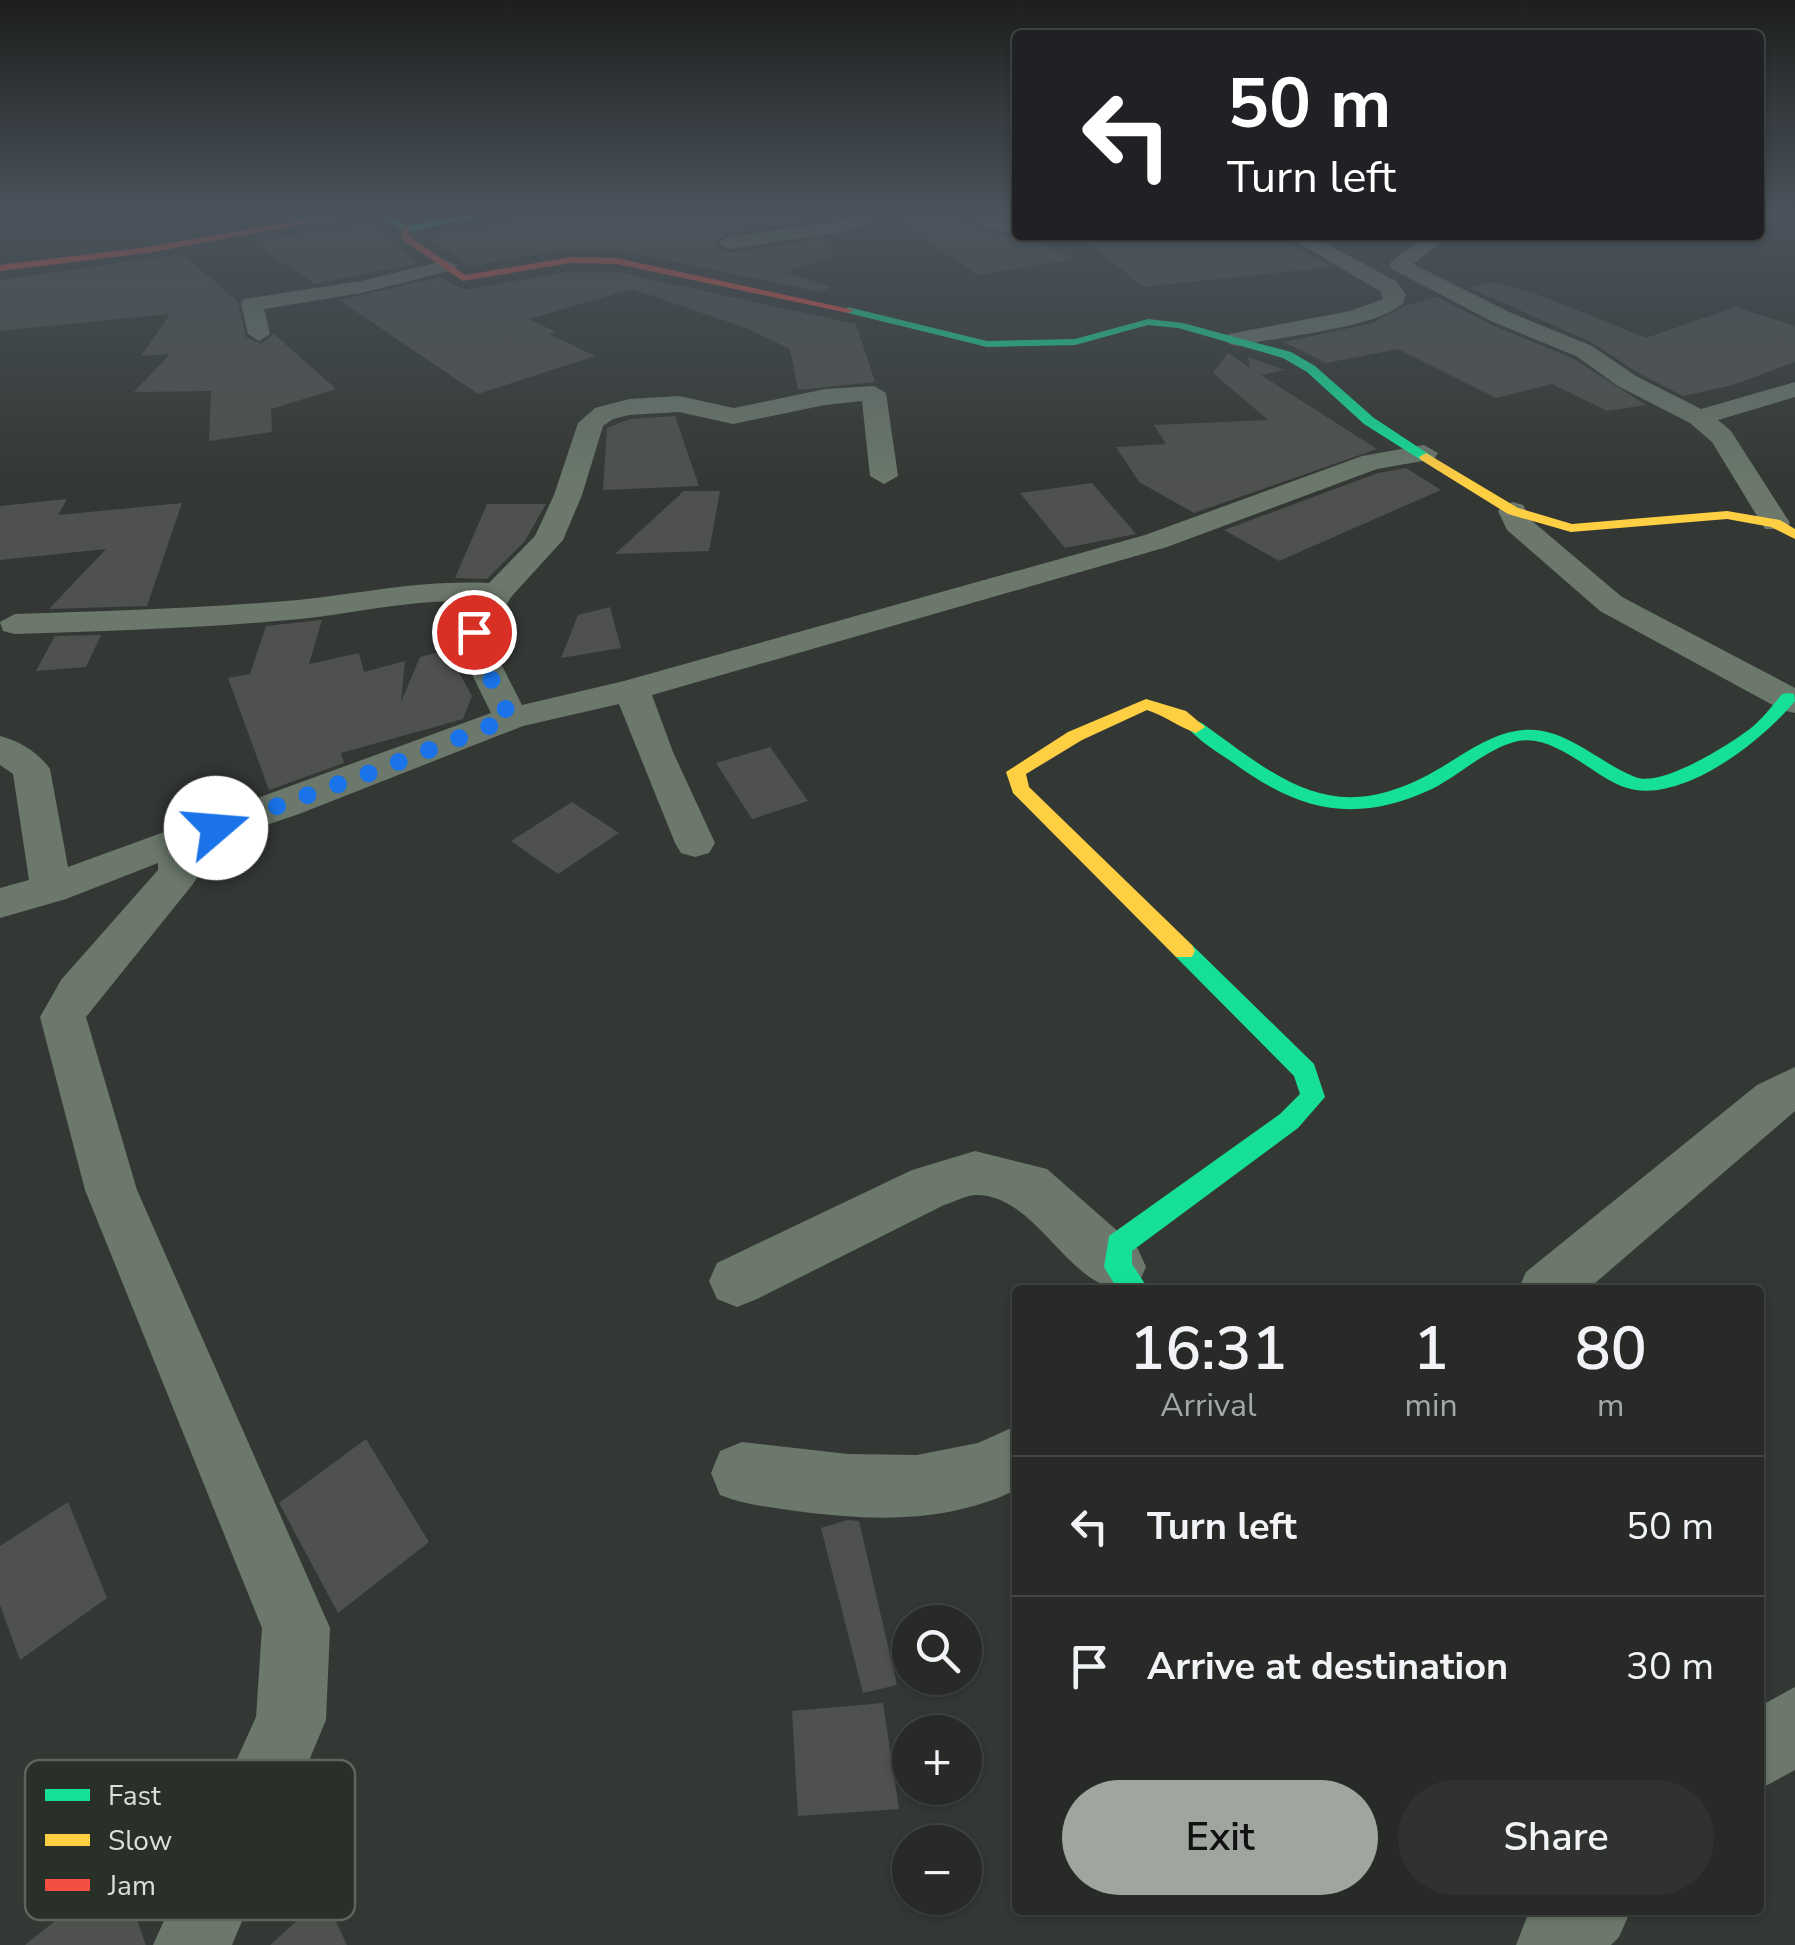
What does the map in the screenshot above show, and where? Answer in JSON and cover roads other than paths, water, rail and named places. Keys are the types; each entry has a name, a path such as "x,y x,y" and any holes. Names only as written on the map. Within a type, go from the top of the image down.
{"street":[{"path":"260,303 252,304 260,334"},
{"path":"818,303 987,344 1075,342 1148,322 1178,324 1287,355 1311,369 1360,414 1513,512 1571,528 1663,524 1711,514 1785,529"},
{"path":"1237,339 1260,331 1353,316 1392,303"},
{"path":"1475,303 1584,351 1613,373 1699,418 1722,437 1785,529"},
{"path":"1699,418 1795,388"},
{"path":"510,718 478,652 474,632 496,592 548,540 568,495 591,423 604,413 628,407 679,404 733,416 825,397 874,393 884,476"},
{"path":"0,747 31,769 26,896 341,784 510,718 632,690 1156,542 1333,475 1424,453"},
{"path":"1126,1278 1119,1244 1289,1121 1313,1097 1306,1072 1020,789 1016,772 1075,736 1146,704 1180,714 1242,761 1313,803 1366,807 1396,800 1514,736 1538,735 1643,788 1667,783 1757,732 1792,700 1611,604 1516,524 1513,512"},
{"path":"5,633 283,611 438,590 496,592"},
{"path":"632,690 654,752 695,843"},
{"path":"181,839 178,874 77,992 63,1017 111,1190 296,1628 290,1720 273,1760"},
{"path":"1552,1285 1774,1099 1795,1087"},
{"path":"737,1281 931,1186 976,1173 1028,1184 1126,1278"},
{"path":"742,1473 900,1490 985,1475 1012,1459"},
{"path":"1764,1749 1795,1722"},
{"path":"192,1945 203,1920"}]}
